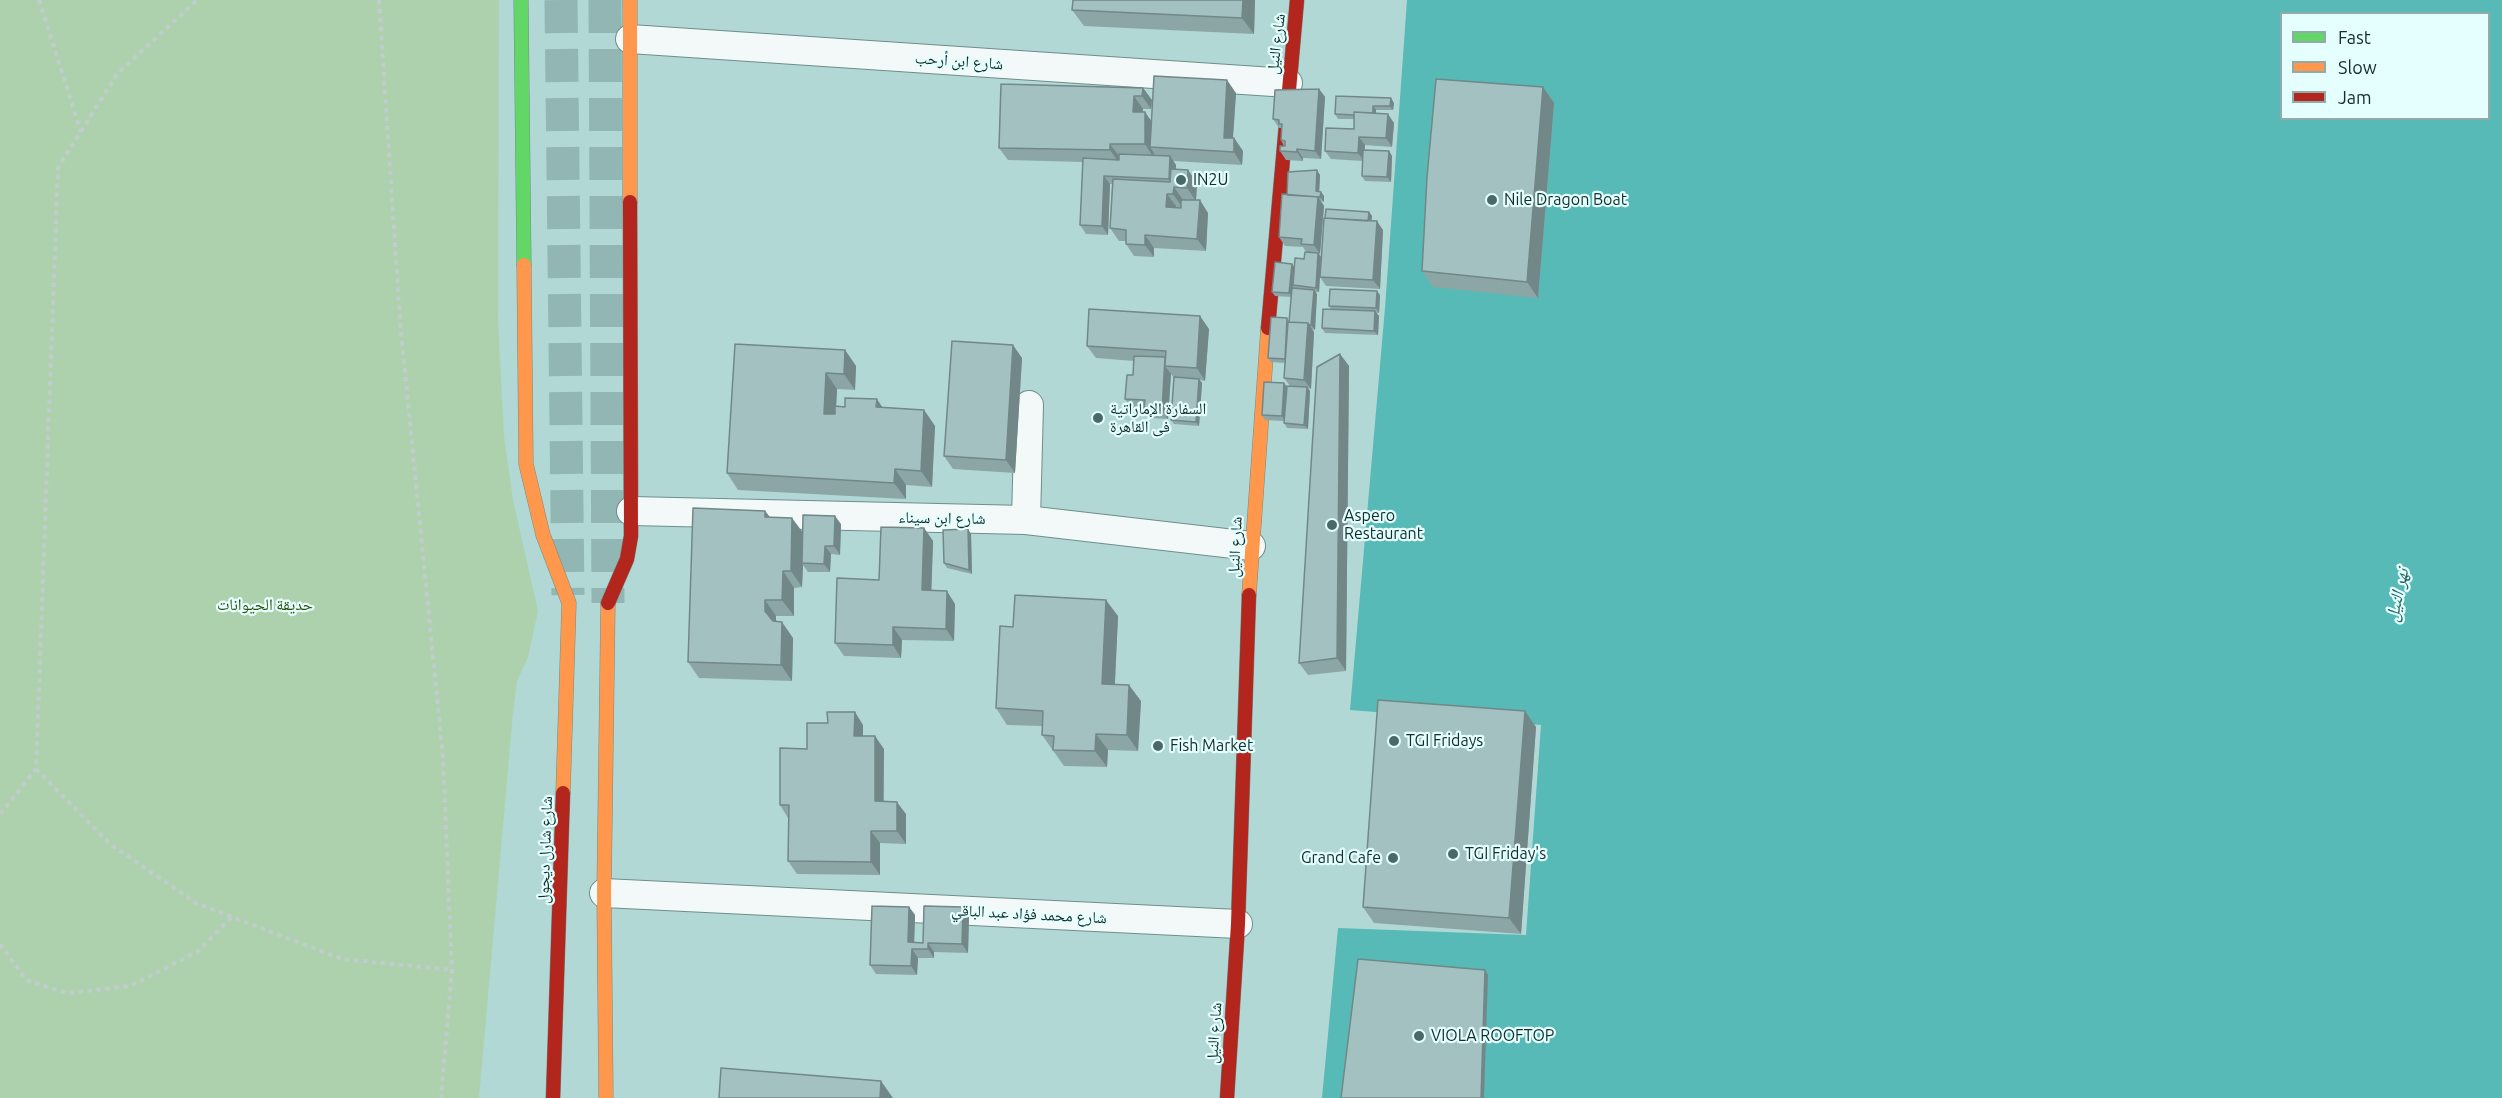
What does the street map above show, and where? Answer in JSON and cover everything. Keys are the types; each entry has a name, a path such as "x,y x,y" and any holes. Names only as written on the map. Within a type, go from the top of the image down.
{"main road":[{"name":"شارع شارل ديجول","path":"521,0 526,464 543,535 569,603 553,1098"},
{"path":"606,1098 604,893 608,603 627,559 631,511 630,0"},
{"name":"شارع النيل","path":"1227,1098 1238,924 1251,546 1287,83 1298,0"}],"street":[{"name":"شارع ابن أرحب","path":"630,39 1287,83"},
{"path":"1026,520 1029,405"},
{"name":"شارع ابن سيناء","path":"631,511 1026,520 1251,546"},
{"name":"شارع محمد فؤاد عبد الباقي","path":"604,893 1238,924"}],"path":[{"path":"39,0 81,132"},
{"path":"0,814 36,769 58,168 117,74 197,0"},
{"path":"379,0 400,321 443,758 452,970 441,1098"},
{"path":"36,769 110,844 196,903 342,959 452,970"},
{"path":"0,944 26,980 67,993 130,986 197,952 232,917"}],"green space":[{"name":"حديقة الحيوانات","path":"0,0 499,0 498,320 504,436 513,500 538,611 528,657 517,681 513,713 479,1098 0,1098"}],"water":[{"name":"نهر النيل","path":"1407,0 2502,0 2502,1098 1322,1098 1338,928 1526,935 1541,725 1350,710 1385,308"}],"building":[{"path":"1073,0 1243,0 1242,18 1072,10"},
{"path":"1154,76 1227,80 1224,138 1234,138 1234,152 1150,147"},
{"name":"Nile Dragon Boat","path":"1436,79 1543,87 1527,282 1422,271 1427,177"},
{"path":"1001,84 1143,88 1142,96 1134,96 1133,112 1145,112 1145,144 1110,144 1110,150 999,148"},
{"path":"1319,89 1315,151 1297,149 1297,152 1280,151 1280,146 1285,146 1285,141 1281,140 1282,124 1279,124 1279,120 1273,119 1275,90"},
{"path":"1336,96 1391,98 1390,106 1373,106 1373,113 1354,112 1354,115 1335,114"},
{"path":"1354,112 1388,114 1386,138 1359,137 1358,153 1325,151 1326,128 1354,129"},
{"path":"1363,150 1389,151 1387,177 1362,176"},
{"path":"1119,154 1170,156 1169,179 1104,176 1102,226 1080,225 1083,158 1119,160"},
{"path":"1171,169 1188,170 1187,188 1174,187 1173,194 1167,194 1166,207 1181,208 1181,200 1200,200 1197,239 1145,235 1145,245 1126,244 1126,230 1110,228 1113,179 1170,182"},
{"path":"1317,170 1316,191 1321,192 1320,197 1287,195 1288,172"},
{"path":"1282,194 1318,197 1314,245 1301,244 1302,239 1279,237"},
{"path":"1326,209 1369,212 1368,221 1325,218"},
{"path":"1324,218 1377,221 1373,280 1320,277"},
{"path":"1305,252 1318,253 1316,288 1293,285 1295,258 1304,259"},
{"path":"1275,262 1292,264 1289,293 1272,292"},
{"path":"1292,288 1314,290 1311,325 1289,322"},
{"path":"1330,289 1377,291 1376,308 1329,306"},
{"path":"1089,309 1200,316 1197,368 1165,366 1166,351 1087,346"},
{"path":"1323,309 1375,311 1374,331 1322,328"},
{"path":"1271,317 1287,318 1285,359 1268,358"},
{"path":"1288,322 1308,323 1304,380 1284,378"},
{"path":"952,341 1013,345 1006,460 944,456"},
{"path":"735,344 845,350 844,374 826,373 824,414 835,414 835,406 845,407 845,398 877,399 876,407 924,410 921,471 895,469 894,483 727,473"},
{"name":"Aspero Restaurant","path":"1340,354 1337,658 1299,663 1317,367"},
{"path":"1134,356 1165,357 1162,411 1144,410 1145,400 1125,399 1127,375 1133,375"},
{"path":"1174,377 1199,379 1196,422 1171,420"},
{"path":"1264,382 1284,383 1282,416 1262,415"},
{"path":"1287,386 1307,387 1304,425 1284,423"},
{"path":"693,508 765,511 765,517 792,518 791,571 783,571 782,600 765,600 765,611 773,621 782,622 781,665 688,662"},
{"path":"803,515 835,516 834,546 825,546 824,564 802,563"},
{"path":"881,527 924,528 922,590 947,591 946,629 893,627 893,645 835,643 837,578 879,580"},
{"path":"968,529 969,570 944,563 943,530"},
{"path":"1015,595 1106,600 1102,684 1129,685 1127,735 1096,734 1095,751 1053,750 1054,736 1042,735 1043,711 996,708 1000,626 1013,627"},
{"name":"TGI Friday's","path":"1378,700 1525,711 1509,918 1363,907"},
{"path":"827,712 855,712 854,736 875,736 875,801 897,802 897,831 871,831 871,862 788,861 789,805 780,805 780,748 807,749 807,723 828,723"},
{"path":"872,906 909,907 908,942 923,943 924,906 963,907 962,944 928,943 928,949 912,949 911,966 870,965"},
{"name":"VIOLA ROOFTOP","path":"1358,959 1485,970 1481,1098 1341,1098"},
{"path":"721,1068 881,1081 880,1098 719,1098"}],"tunnel":[{"path":"561,0 568,595"},
{"path":"605,0 608,603"}],"traffic: fast":[{"path":"521,0 524,265"}],"traffic: slow":[{"path":"630,0 630,202"},
{"path":"524,265 526,464 543,535 569,603"},
{"path":"1249,595 1268,328"},
{"path":"563,793 569,603"},
{"path":"606,1098 604,893 608,603"}],"traffic: jam":[{"path":"1268,328 1297,0"},
{"path":"608,603 627,559 631,536 630,202"},
{"path":"1227,1098 1238,924 1249,595"},
{"path":"553,1098 563,793"}],"place":[{"name":"IN2U","path":"1181,180"},
{"name":"Nile Dragon Boat","path":"1492,200"},
{"name":"السفارة الإماراتية فى القاهرة","path":"1098,418"},
{"name":"Aspero Restaurant","path":"1332,525"},
{"name":"TGI Fridays","path":"1394,741"},
{"name":"Fish Market","path":"1158,746"},
{"name":"TGI Friday's","path":"1453,854"},
{"name":"Grand Cafe","path":"1393,858"},
{"name":"VIOLA ROOFTOP","path":"1419,1036"}]}
